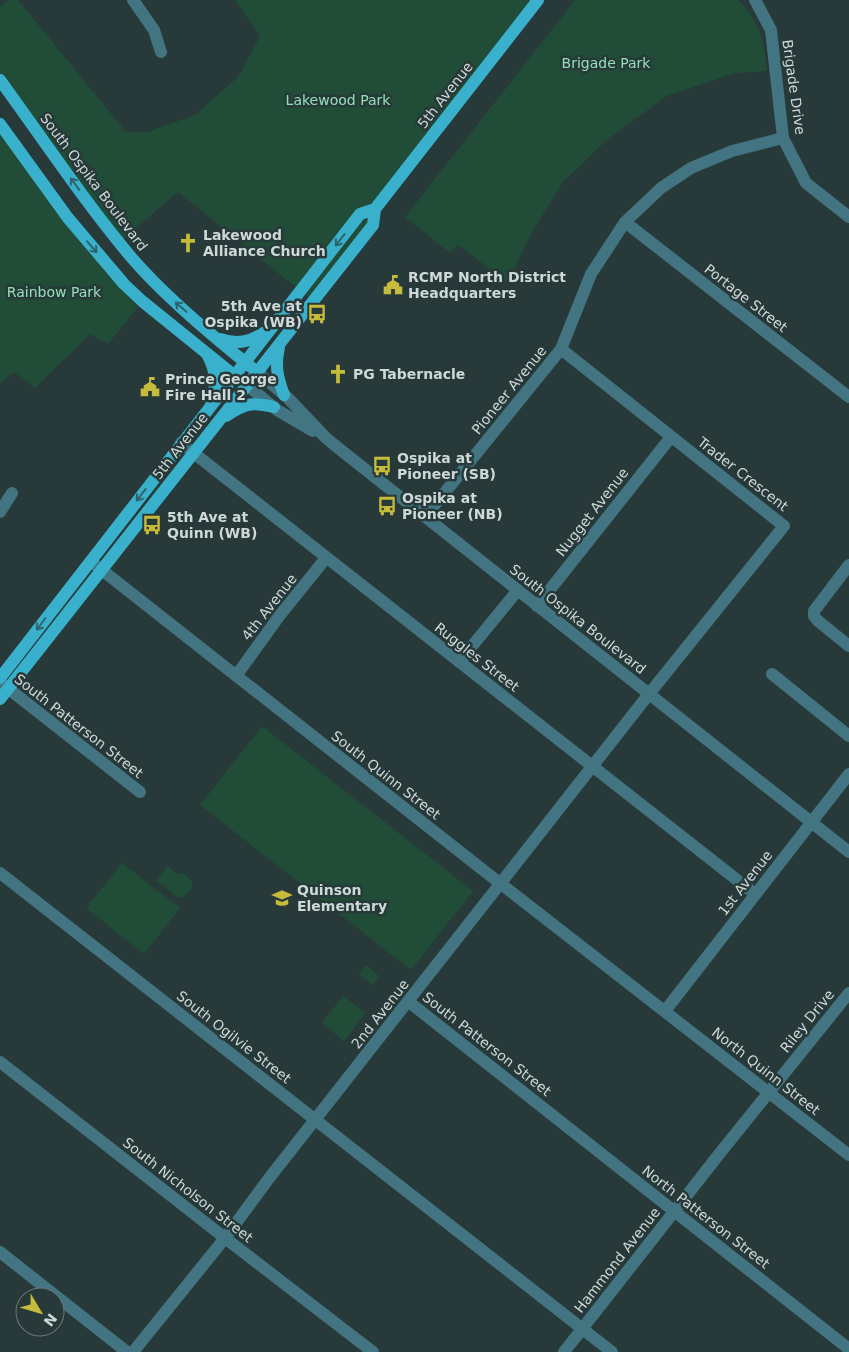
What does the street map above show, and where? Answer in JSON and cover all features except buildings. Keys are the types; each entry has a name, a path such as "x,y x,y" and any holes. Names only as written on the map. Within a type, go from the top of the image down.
{"main road":[{"name":"5th Avenue","path":"3,690 102,570 373,225 375,209 538,0"},
{"name":"South Ospika Boulevard","path":"0,80 90,205 132,258 155,282 257,372"},
{"name":"South Ospika Boulevard","path":"0,124 68,218 106,264 142,301 247,385"},
{"name":"5th Avenue","path":"0,678 360,214 375,209"},
{"path":"217,338 232,343 248,341 273,326"},
{"path":"281,342 276,362 276,372 284,394"},
{"path":"206,354 215,372 216,380 207,410"},
{"path":"219,420 234,410 249,404 257,403 274,407"}],"street":[{"path":"133,0 154,30 161,52"},
{"name":"Brigade Drive","path":"755,0 770,30 784,138 806,183 849,217"},
{"name":"Pioneer Avenue","path":"426,517 561,349 591,274 625,222 661,188 690,168 732,151 784,138"},
{"name":"Portage Street","path":"625,222 849,397"},
{"name":"Trader Crescent","path":"561,349 784,526 649,694"},
{"name":"South Ospika Boulevard","path":"257,372 284,394 326,438"},
{"name":"South Ospika Boulevard","path":"247,385 274,407 326,438 849,852"},
{"name":"Nugget Avenue","path":"537,606 671,437"},
{"name":"Ruggles Street","path":"182,443 755,894"},
{"path":"0,512 12,492"},
{"name":"4th Avenue","path":"236,676 280,615 326,558"},
{"name":"South Quinn Street","path":"90,560 500,884 665,1011"},
{"path":"849,566 814,611 814,616 817,620 849,646"},
{"path":"459,662 518,590"},
{"path":"772,674 849,736"},
{"name":"South Patterson Street","path":"3,690 140,792"},
{"name":"2nd Avenue","path":"132,1352 225,1238 649,694"},
{"name":"1st Avenue","path":"665,1011 849,774"},
{"name":"South Ogilvie Street","path":"0,873 612,1352"},
{"name":"Riley Drive","path":"769,1092 849,993"},
{"name":"South Patterson Street","path":"409,1002 546,1110"},
{"name":"North Quinn Street","path":"665,1011 849,1155"},
{"name":"South Nicholson Street","path":"0,1062 373,1352"},
{"name":"Hammond Avenue","path":"564,1352 769,1092"},
{"name":"North Patterson Street","path":"546,1110 849,1348"},
{"path":"0,1252 127,1352"}],"green space":[{"name":"Lakewood Park","path":"9,0 18,0 126,132 147,132 195,115 238,77 260,36 235,0 542,0 309,298 178,192 115,246 0,80 0,7"},
{"name":"Brigade Park","path":"575,0 738,0 752,16 760,32 767,71 735,73 667,96 608,139 563,182 532,232 508,283 458,245 450,253 405,217"},
{"name":"Rainbow Park","path":"0,128 65,222 138,307 108,344 90,334 35,388 14,372 0,384"},
{"path":"262,726 473,891 411,970 200,805"},
{"path":"122,863 180,908 144,954 86,908"},
{"path":"168,866 177,874 183,873 192,881 192,888 184,897 178,898 156,880"},
{"path":"366,965 380,977 373,985 359,974"},
{"path":"343,996 366,1013 344,1041 322,1023"}],"place":[{"name":"Lakewood Alliance Church","path":"188,243"},
{"name":"RCMP North District Headquarters","path":"393,285"},
{"name":"5th Ave at Ospika (WB)","path":"317,314"},
{"name":"PG Tabernacle","path":"338,374"},
{"name":"Prince George Fire Hall 2","path":"150,387"},
{"name":"Ospika at Pioneer (SB)","path":"382,466"},
{"name":"Ospika at Pioneer (NB)","path":"387,506"},
{"name":"5th Ave at Quinn (WB)","path":"152,525"},
{"name":"Quinson Elementary","path":"282,898"}]}
